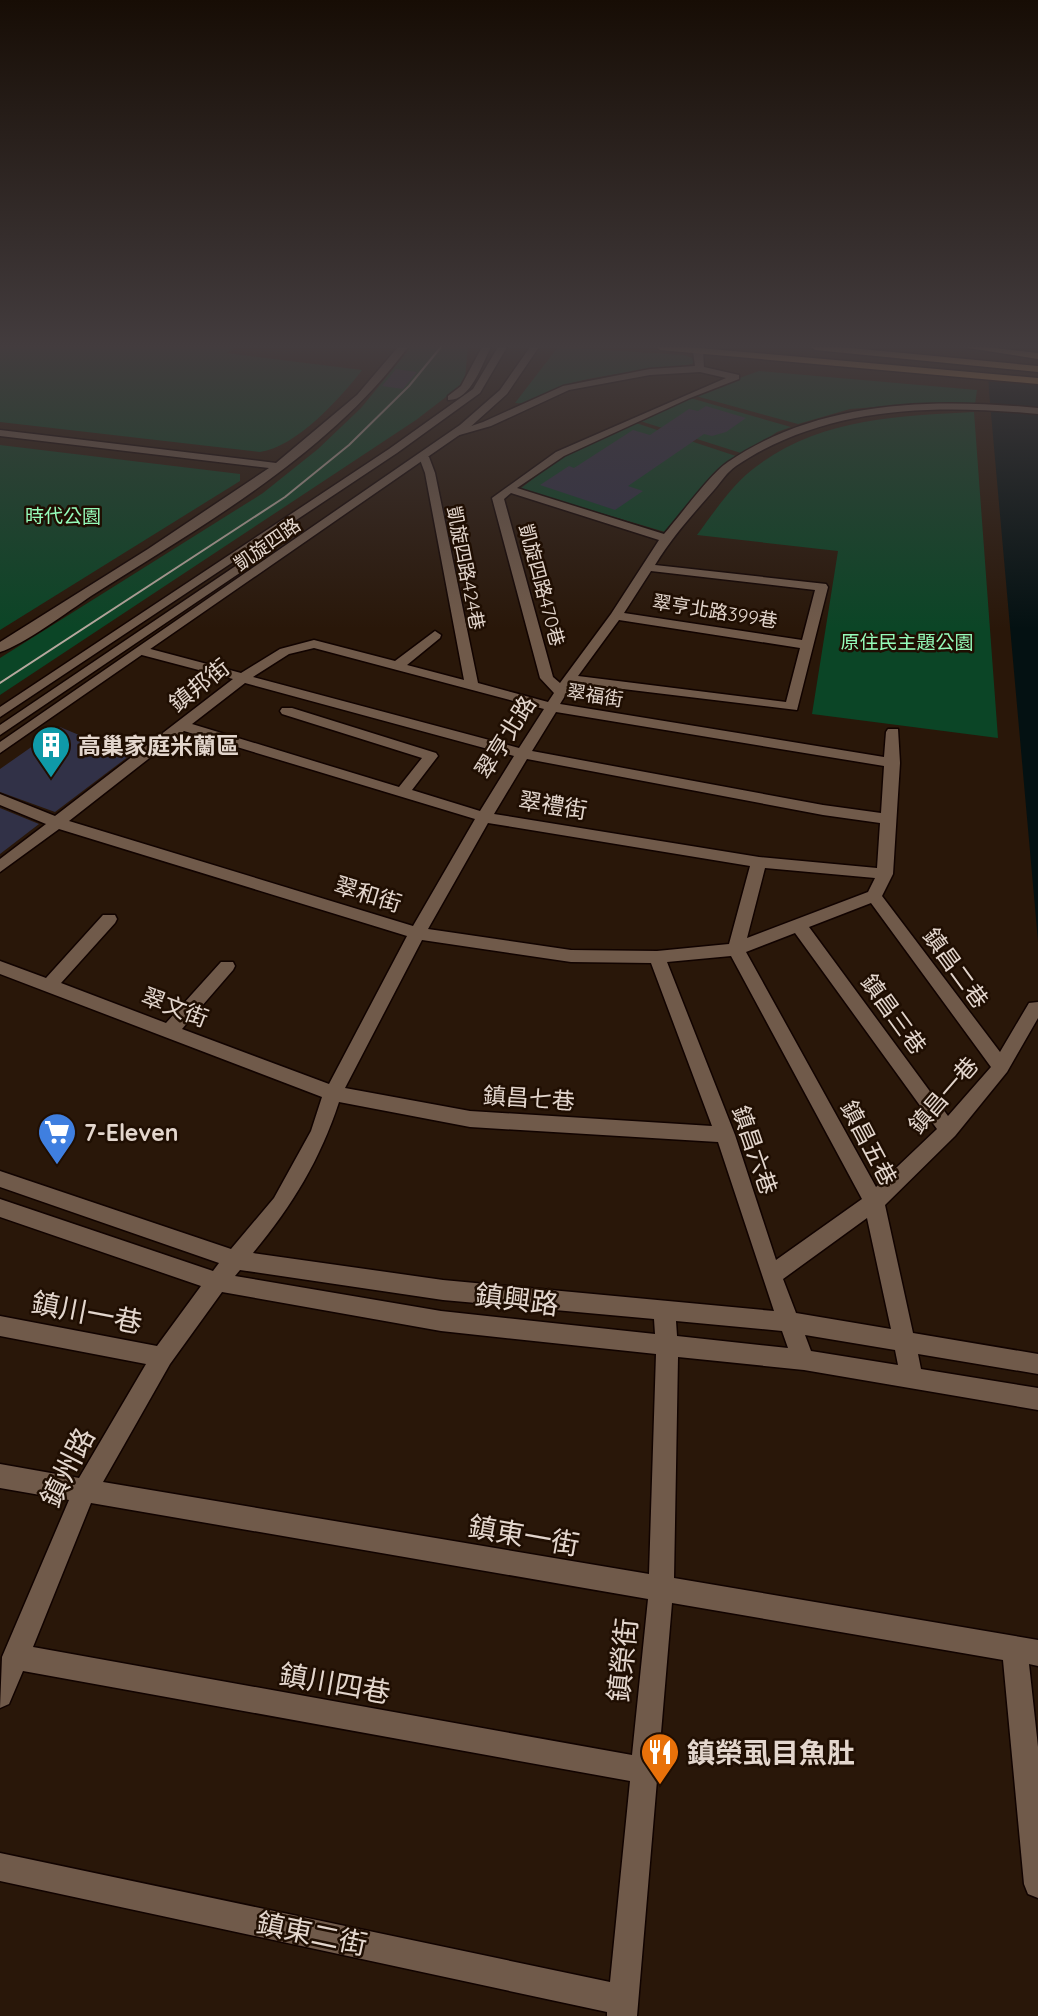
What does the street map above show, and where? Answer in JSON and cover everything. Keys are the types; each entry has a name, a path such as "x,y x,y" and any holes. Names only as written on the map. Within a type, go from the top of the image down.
{"street":[{"path":"68,441 277,466"},
{"path":"0,648 116,577 310,441"},
{"name":"凱旋四路","path":"0,699 392,441"},
{"name":"凱旋四路","path":"0,713 407,441"},
{"name":"凱旋四路","path":"0,731 428,441"},
{"name":"凱旋四路","path":"0,749 445,441"},
{"path":"509,489 560,454 588,441"},
{"name":"翠亨北路","path":"216,1282 281,1204 320,1132 333,1093 417,933 569,679 616,616 666,538 730,465 772,441"},
{"name":"凱旋四路424巷","path":"424,457 430,473 472,687"},
{"path":"509,489 666,538"},
{"name":"凱旋四路470巷","path":"509,489 498,498 547,678 561,692"},
{"path":"569,679 792,707 822,587 645,567"},
{"name":"翠亨北路399巷","path":"616,616 808,645"},
{"path":"396,667 435,635"},
{"name":"翠福街","path":"295,645 314,644 552,707 893,763"},
{"name":"鎮邦街","path":"0,867 243,678 295,645"},
{"path":"143,651 523,754 823,810 889,819"},
{"path":"287,711 431,756 403,792"},
{"name":"翠禮街","path":"183,726 484,817 759,862 885,874"},
{"path":"874,896 885,874 893,732"},
{"name":"翠和街","path":"0,799 58,823 417,933 571,956 657,957 736,949 800,927 874,896"},
{"path":"736,949 759,862"},
{"name":"鎮昌二巷","path":"874,896 1000,1067"},
{"path":"49,986 109,919"},
{"name":"鎮昌三巷","path":"800,927 948,1130"},
{"name":"鎮昌五巷","path":"736,949 874,1202 901,1339 912,1377"},
{"name":"鎮昌六巷","path":"657,957 725,1135 771,1276 804,1360"},
{"path":"169,1031 227,966"},
{"name":"翠文街","path":"0,967 333,1093"},
{"name":"鎮昌一巷","path":"771,1276 874,1202 948,1130 1000,1067 1035,1008"},
{"name":"鎮昌七巷","path":"333,1093 470,1119 725,1135"},
{"name":"鎮興路","path":"0,1179 236,1259 443,1290 572,1304 789,1321 1038,1364"},
{"name":"鎮興路","path":"0,1208 216,1282 441,1321 804,1360 1038,1399"},
{"name":"鎮州路","path":"0,1695 85,1490 162,1357 216,1282"},
{"name":"鎮榮街","path":"623,2008 661,1589 667,1345 664,1310"},
{"name":"鎮川一巷","path":"0,1326 162,1357"},
{"name":"鎮東一街","path":"0,1476 1026,1651"},
{"path":"1026,1651 1038,1884"},
{"name":"鎮川四巷","path":"15,1657 643,1770"},
{"name":"鎮東二街","path":"0,1867 623,2008"}],"green space":[{"path":"165,441 288,441 260,452"},
{"path":"326,441 384,441 0,695 0,658 263,493"},
{"path":"593,441 691,441 739,457 725,464 665,532 520,489 563,455"},
{"path":"703,441 763,441 744,454"},
{"name":"原住民主題公園","path":"801,441 976,441 998,738 812,714 838,551 697,535 748,473"},
{"name":"時代公園","path":"0,445 240,474 240,481 0,630"}],"shaded area":[{"path":"993,441 1038,441 1038,941"}],"building":[{"path":"616,441 694,441 628,486 643,491 615,510 540,485 569,466 574,468"},
{"name":"高巢家庭米蘭區","path":"60,727 129,756 55,812 0,792 0,769"},
{"path":"0,808 39,824 0,854"}],"tram line":[{"path":"0,683 285,497 353,441"}],"place":[{"name":"高巢家庭米蘭區","path":"51,779"},
{"name":"7-Eleven","path":"57,1166"},
{"name":"鎮榮虱目魚肚","path":"660,1786"}]}
